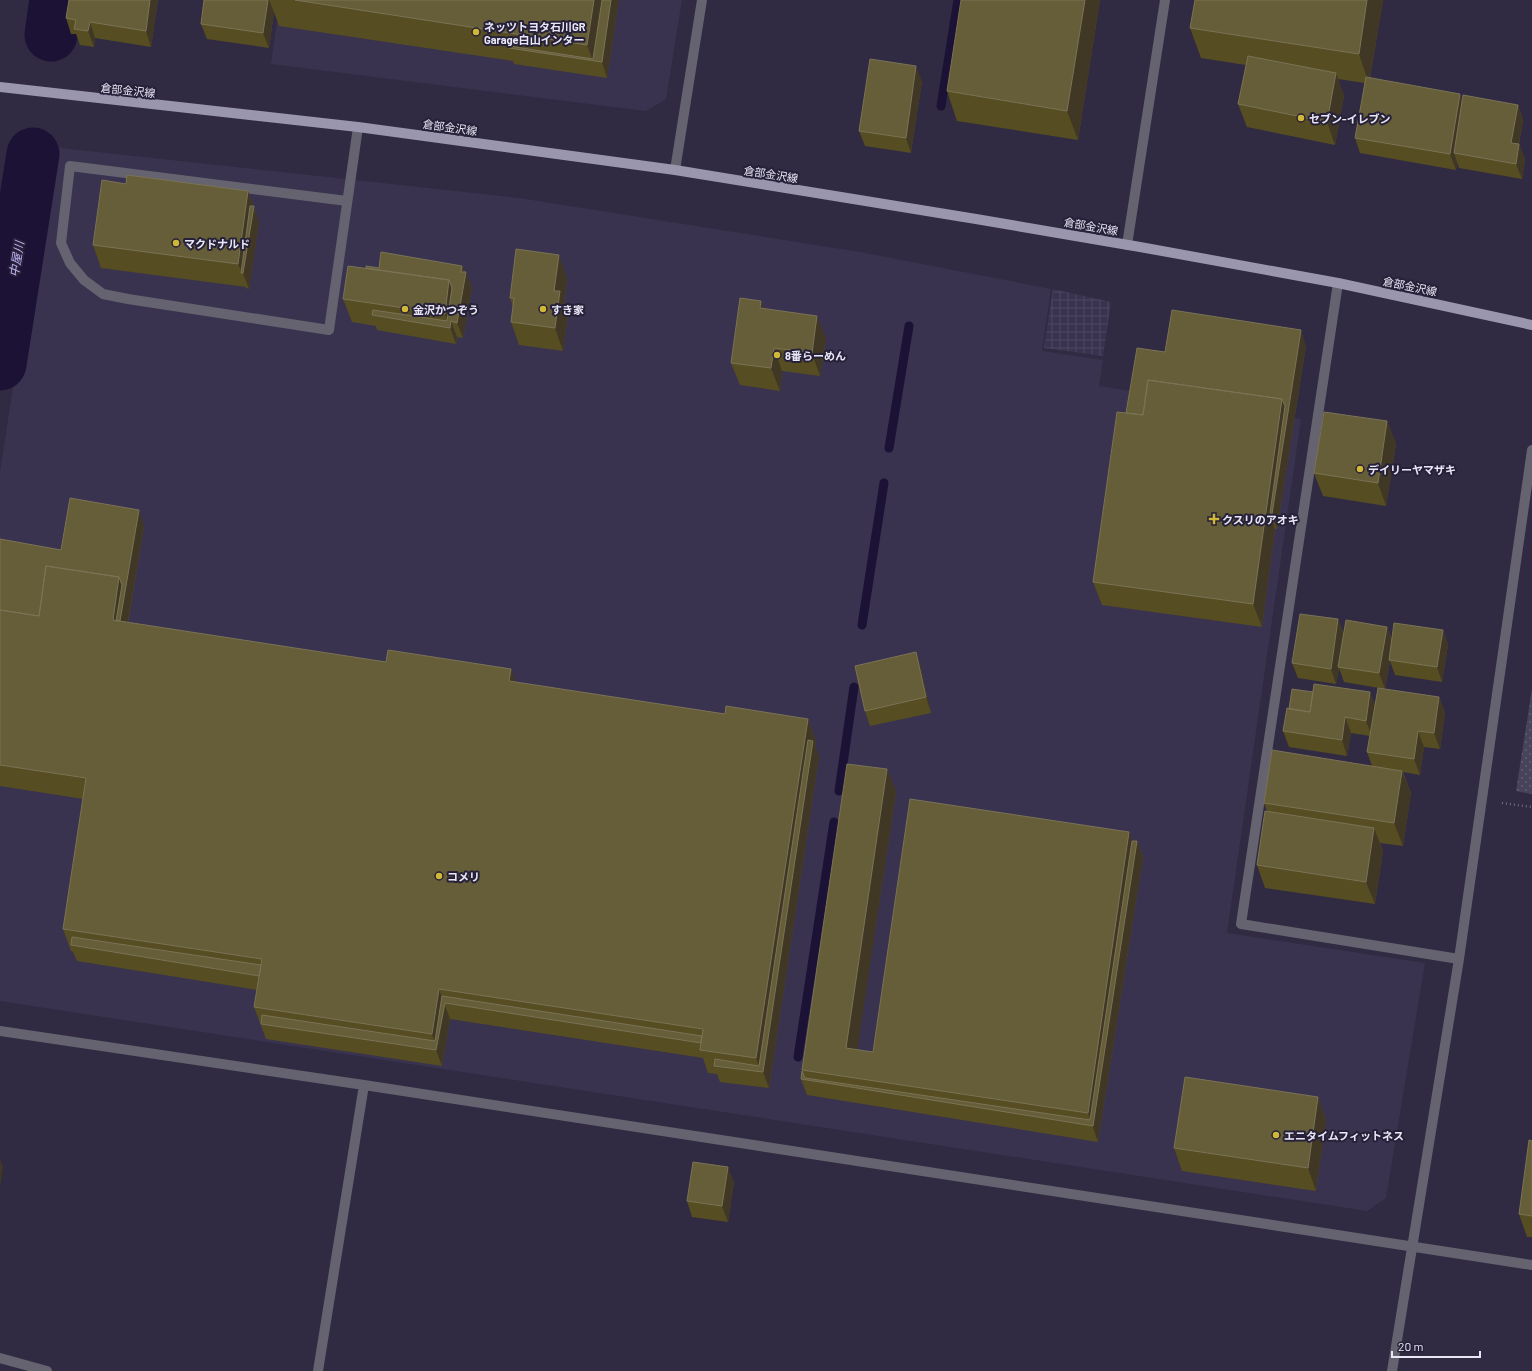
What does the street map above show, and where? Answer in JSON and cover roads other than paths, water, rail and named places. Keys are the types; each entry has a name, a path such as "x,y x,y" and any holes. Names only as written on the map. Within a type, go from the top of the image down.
{"main road":[{"name":"倉部金沢線","path":"0,87 358,127 674,170 1127,244 1338,283 1532,325"}],"street":[{"path":"674,170 702,0"},
{"path":"1127,244 1165,0"},
{"path":"347,201 70,166 61,243 70,263 84,280 103,294 329,330 358,127"},
{"path":"1338,283 1240,924 1459,959"},
{"path":"1392,1371 1459,959 1532,450"},
{"path":"0,1031 364,1085 1532,1265"},
{"path":"318,1371 364,1085"},
{"path":"0,1358 47,1371"}],"waterway":[{"name":"中屋川","path":"51,35 56,0"},
{"path":"941,106 958,0"},
{"name":"中屋川","path":"0,364 33,154"},
{"path":"889,448 909,326"},
{"path":"862,625 884,483"},
{"path":"839,791 854,687"},
{"path":"798,1057 834,822"}],"place":[{"name":"ネッツトヨタ石川GR Garage白山インター","path":"476,32"},
{"name":"セブン-イレブン","path":"1301,118"},
{"name":"マクドナルド","path":"176,243"},
{"name":"金沢かつぞう","path":"405,309"},
{"name":"すき家","path":"543,309"},
{"name":"8番らーめん","path":"777,355"},
{"name":"デイリーヤマザキ","path":"1360,469"},
{"name":"クスリのアオキ","path":"1214,519"},
{"name":"コメリ","path":"439,876"},
{"name":"エニタイムフィットネス","path":"1276,1135"}]}
